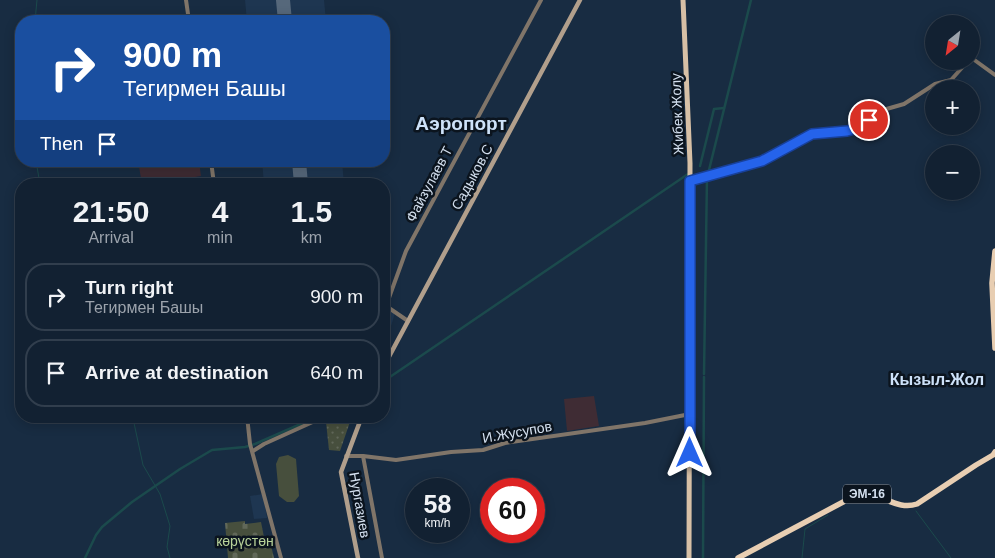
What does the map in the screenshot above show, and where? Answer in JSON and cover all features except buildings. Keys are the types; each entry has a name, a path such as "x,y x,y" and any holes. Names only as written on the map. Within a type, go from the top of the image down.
{"highway":[{"path":"995,251 992,283 995,348"},
{"name":"ЭМ-16","path":"738,558 860,492 909,507 995,452"}],"main road":[{"name":"Садыков.С","path":"390,355 580,0"},
{"name":"Жибек Жолу","path":"684,0 690,181 689,556"},
{"path":"346,456 359,423"},
{"name":"Нургазиев","path":"346,456 341,477 358,558"}],"street":[{"path":"186,0 187,15"},
{"name":"Файзулаев Т","path":"390,295 406,251 541,0"},
{"path":"980,63 995,75"},
{"path":"690,181 762,161 812,134 851,130 855,125 866,122 875,114 904,104 935,84 952,80 960,70"},
{"name":"Файзулаев Т","path":"390,309 408,321"},
{"name":"И.Жусупов","path":"346,456 396,460 482,450 506,443 645,423 690,414"},
{"path":"248,423 251,445 281,558"},
{"path":"253,450 310,423"},
{"path":"363,456 382,558"},
{"path":"682,558 689,556"}],"shaded area":[{"path":"245,0 324,0 325,15 246,15"},
{"path":"139,167 200,167 201,176 189,178 141,178"},
{"path":"263,167 343,167 343,178 263,178"},
{"path":"390,310 395,313 390,329"},
{"path":"594,396 599,426 567,431 564,399"},
{"path":"263,494 267,518 254,519 250,496"}],"green space":[{"path":"326,423 350,423 340,451 329,450"},
{"path":"288,455 296,459 299,496 294,502 287,502 279,496 276,464 279,457"},
{"name":"көрүстөн","path":"245,521 245,524 261,522 265,542 270,541 274,558 228,558 225,523"}],"waterway":[{"path":"36,15 37,0"},
{"path":"708,174 751,0"},
{"path":"700,166 714,109 724,108"},
{"path":"37,167 39,178"},
{"path":"390,377 688,174"},
{"path":"704,374 707,177"},
{"path":"703,558 704,377"},
{"path":"134,423 143,465 160,494 170,526 167,547 170,558"},
{"path":"85,558 102,527 132,502 180,469 212,450 245,447 303,423"},
{"path":"916,511 951,558"},
{"path":"802,558 805,529 828,515"}],"runway":[{"path":"283,0 284,15"},
{"path":"300,167 300,178"}],"district":[{"name":"Аэропорт","path":"461,123"},
{"name":"Кызыл-Жол","path":"937,379"}],"route":[{"path":"690,453 690,181 762,161 812,134 847,131 851,130 855,125 869,120"}]}
